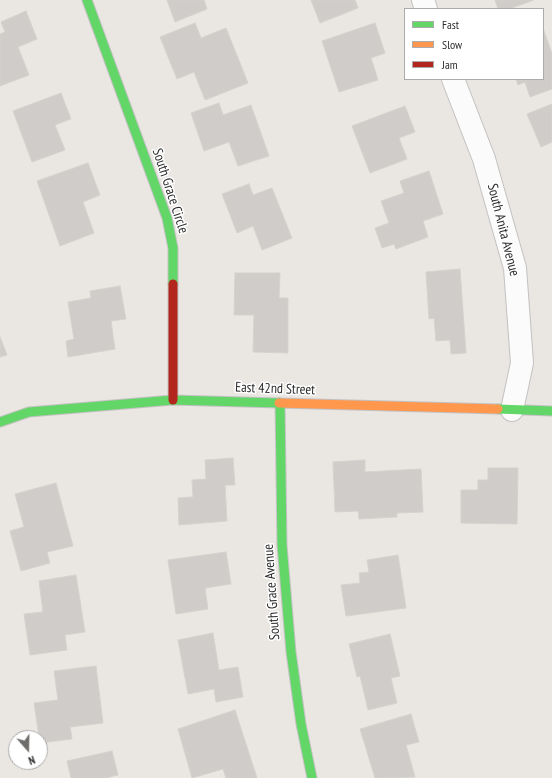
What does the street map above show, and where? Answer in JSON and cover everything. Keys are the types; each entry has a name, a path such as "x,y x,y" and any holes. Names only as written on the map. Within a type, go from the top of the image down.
{"street":[{"name":"South Grace Circle","path":"87,0 167,218 173,248 173,400"},
{"name":"South Anita Avenue","path":"453,80 484,159 515,268 522,362 512,410"},
{"name":"East 42nd Street","path":"0,422 29,412 173,400 552,410"},
{"name":"South Grace Avenue","path":"280,403 282,545 291,652 301,724 312,778"}],"building":[{"path":"167,0 204,0 207,9 175,22"},
{"path":"311,0 355,0 358,8 320,23"},
{"path":"495,0 534,0 512,8 498,8"},
{"path":"26,11 37,39 18,47 29,75 0,86 0,34 5,32 1,22"},
{"path":"195,23 201,38 226,28 248,83 205,100 194,72 177,79 160,37"},
{"path":"375,23 385,53 371,58 378,80 339,92 322,41"},
{"path":"544,31 552,54 552,89 530,97 525,82 518,85 516,80 544,80"},
{"path":"61,93 71,119 55,125 65,150 32,162 13,111"},
{"path":"219,103 223,115 251,105 269,156 238,166 229,142 204,151 191,113"},
{"path":"552,104 552,142 541,147 527,114"},
{"path":"405,106 415,132 399,138 407,159 370,173 352,126"},
{"path":"88,163 100,195 83,202 94,233 60,246 37,181"},
{"path":"429,171 443,214 423,221 428,237 396,249 394,244 382,248 375,228 389,223 381,201 404,193 400,181"},
{"path":"249,184 253,195 272,188 292,238 262,250 253,226 237,233 222,194"},
{"path":"460,269 466,353 451,354 450,340 436,341 434,318 429,319 426,272"},
{"path":"235,273 280,273 279,298 288,298 288,353 253,352 254,315 234,315"},
{"path":"120,286 126,319 111,321 115,349 68,357 66,341 74,339 68,302 91,298 90,291"},
{"path":"0,337 7,355 0,357"},
{"path":"233,458 235,485 225,485 227,521 179,525 178,498 193,497 192,480 206,479 205,460"},
{"path":"365,460 365,472 421,469 423,512 397,513 397,517 359,519 358,511 335,512 333,462"},
{"path":"488,468 518,468 517,524 461,523 461,490 478,490 478,480 488,480"},
{"path":"56,483 73,546 47,552 50,563 21,571 10,531 24,527 15,494"},
{"path":"226,552 231,584 205,588 208,609 176,614 168,560"},
{"path":"398,555 406,608 346,616 341,585 360,583 359,573 369,572 367,560"},
{"path":"76,575 85,632 65,635 67,650 30,655 24,614 43,612 39,581"},
{"path":"213,633 219,670 238,667 243,697 216,702 214,689 188,694 178,640"},
{"path":"390,634 400,676 391,678 397,703 368,710 360,676 357,677 349,644"},
{"path":"96,666 103,723 70,727 72,739 48,742 48,730 38,730 34,703 58,700 54,671"},
{"path":"235,710 257,778 226,778 223,769 192,778 178,729"},
{"path":"411,714 419,742 406,745 415,777 375,778 360,729"},
{"path":"112,751 118,775 109,778 71,778 67,761"}],"traffic: fast":[{"path":"87,0 167,218 173,248 173,284"},
{"path":"0,422 29,412 173,400 279,403"},
{"path":"280,403 282,545 291,652 301,724 312,778"},
{"path":"498,409 552,411"}],"traffic: slow":[{"path":"279,403 498,409"}],"traffic: jam":[{"path":"173,284 173,400"}]}
